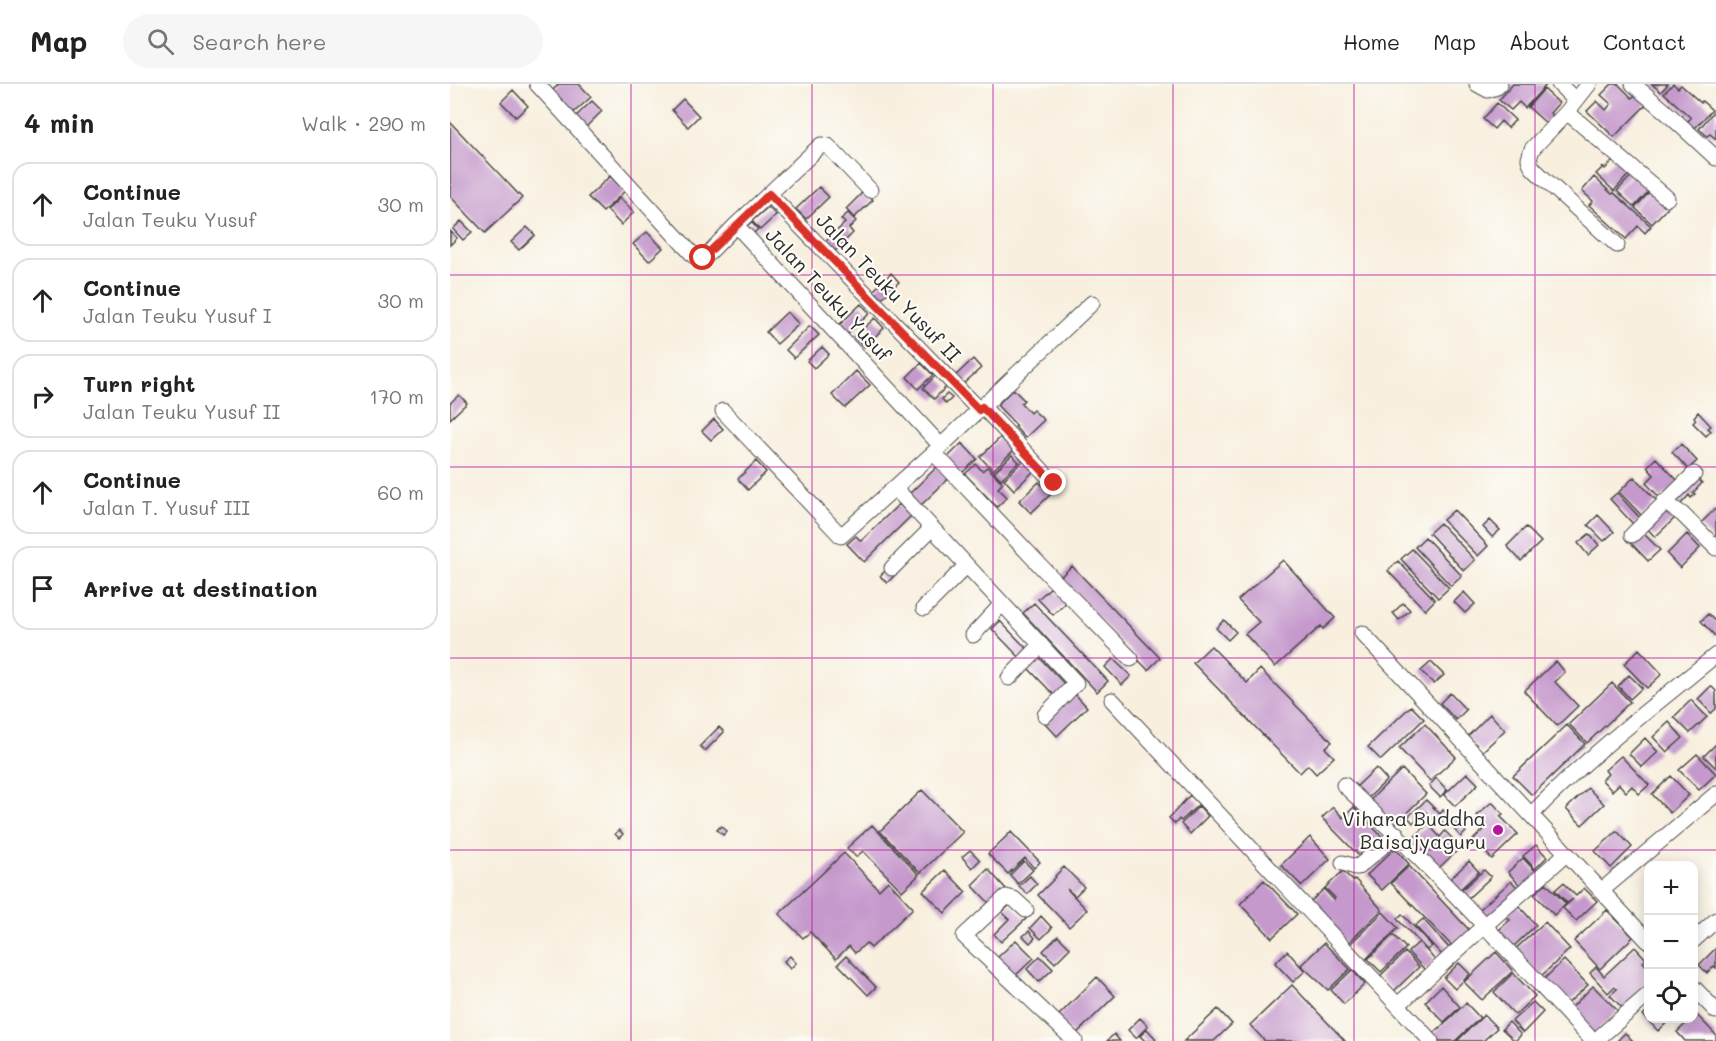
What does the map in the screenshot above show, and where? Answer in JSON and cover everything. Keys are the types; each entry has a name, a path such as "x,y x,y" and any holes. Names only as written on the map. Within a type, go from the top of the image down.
{"street":[{"name":"Jalan Teuku Yusuf","path":"537,84 694,256 700,259 707,255 736,225 1052,578 1131,658"},
{"path":"1477,84 1488,90 1500,84"},
{"path":"1559,84 1571,106 1667,198"},
{"path":"1588,84 1532,149 1529,159 1532,167 1617,245"},
{"path":"1633,84 1716,158"},
{"path":"736,225 823,145 828,146 870,190"},
{"name":"Jalan Teuku Yusuf II","path":"769,194 1054,483"},
{"path":"723,411 841,536 938,449 1092,303"},
{"path":"1632,535 1694,474"},
{"path":"894,488 1076,683 1045,715"},
{"path":"1664,502 1682,514 1716,548"},
{"path":"892,568 932,528"},
{"path":"924,608 966,566"},
{"path":"973,635 1002,604"},
{"path":"1362,633 1644,937"},
{"path":"1009,678 1041,645"},
{"path":"1530,814 1597,752 1716,655"},
{"path":"1112,700 1431,1041"},
{"path":"1344,785 1397,834 1594,1041 1644,998"},
{"path":"1601,891 1716,794"},
{"path":"1343,863 1358,867 1397,834"},
{"path":"1398,1005 1566,854"},
{"path":"1026,910 1011,897 1006,897 964,936 1075,1041"},
{"path":"1698,936 1716,920"},
{"path":"1698,992 1716,1011"}],"building":[{"path":"559,84 579,84 591,97 571,115 550,93"},
{"path":"1513,84 1547,84 1525,108 1519,102 1511,110 1499,100"},
{"path":"1612,84 1618,84 1632,98 1637,93 1648,103 1614,137 1587,111 1597,101 1606,110 1611,104 1601,95"},
{"path":"1652,84 1668,84 1661,92"},
{"path":"1673,84 1678,88 1681,85 1712,110 1694,129 1687,122 1691,118 1664,93"},
{"path":"1544,89 1559,103 1550,113 1554,117 1547,124 1528,107"},
{"path":"513,90 528,106 516,117 501,102"},
{"path":"683,99 699,116 688,127 672,110"},
{"path":"592,101 602,111 583,130 573,119"},
{"path":"1497,103 1515,120 1508,128 1501,121 1494,129 1483,119"},
{"path":"1714,111 1716,113 1716,139 1710,134 1707,136 1699,129"},
{"path":"450,122 522,198 485,233 450,196"},
{"path":"1616,158 1631,172 1614,191 1596,174"},
{"path":"1634,173 1651,189 1634,207 1617,191"},
{"path":"610,176 625,191 603,212 588,197"},
{"path":"1594,177 1651,226 1645,233 1638,226 1626,239 1589,205 1593,201 1582,191"},
{"path":"819,187 829,197 806,219 796,209"},
{"path":"1653,188 1670,205 1652,224 1635,208"},
{"path":"864,191 873,200 854,218 846,209"},
{"path":"620,198 634,212 621,225 607,210"},
{"path":"768,207 776,215 760,230 752,221"},
{"path":"848,213 856,221 849,228 853,233 833,253 824,243 845,223 841,219"},
{"path":"461,221 472,232 463,240 453,229"},
{"path":"751,222 758,229 750,237 743,230"},
{"path":"527,227 535,235 519,250 511,242"},
{"path":"450,231 457,238 450,245"},
{"path":"647,232 663,248 649,261 633,244"},
{"path":"891,273 899,282 879,301 871,293"},
{"path":"861,304 870,313 845,337 836,328"},
{"path":"787,312 799,324 777,344 766,332"},
{"path":"875,318 884,328 864,347 854,337"},
{"path":"810,326 819,335 794,358 786,350"},
{"path":"822,347 829,354 814,368 807,361"},
{"path":"973,359 981,368 962,385 954,377"},
{"path":"921,363 933,375 918,389 907,377"},
{"path":"856,371 870,385 845,408 832,395"},
{"path":"936,375 947,386 934,399 923,388"},
{"path":"1013,389 1024,400 1021,403 1030,413 1033,410 1044,420 1025,438 997,405"},
{"path":"947,394 952,398 946,404 942,399"},
{"path":"459,395 467,403 450,419 450,403"},
{"path":"1698,412 1711,426 1708,428 1711,431 1706,436 1693,423"},
{"path":"714,419 723,429 711,440 702,431"},
{"path":"1002,436 1015,449 993,470 980,457"},
{"path":"962,443 977,459 961,474 946,459"},
{"path":"1681,444 1697,461 1688,469 1672,452"},
{"path":"1012,455 1019,462 1001,479 994,472"},
{"path":"1656,458 1679,482 1661,499 1646,483 1654,475 1647,467"},
{"path":"1024,460 1035,470 1014,490 1004,479"},
{"path":"756,461 766,472 748,490 738,479"},
{"path":"976,464 982,471 987,467 1003,483 998,488 1007,497 997,507 965,474"},
{"path":"938,466 950,477 918,508 907,496"},
{"path":"1695,476 1702,483 1691,498 1689,495 1679,506 1672,498"},
{"path":"1634,477 1657,501 1642,516 1619,492"},
{"path":"1039,482 1051,494 1031,513 1019,501"},
{"path":"1617,493 1641,519 1634,525 1610,499"},
{"path":"899,504 911,516 864,562 847,544 856,536 861,541"},
{"path":"1665,507 1675,518 1655,537 1645,526"},
{"path":"1716,508 1716,543 1699,525"},
{"path":"1454,510 1488,546 1478,556 1443,520"},
{"path":"1598,515 1614,532 1604,541 1588,525"},
{"path":"1490,520 1500,530 1492,537 1483,527"},
{"path":"1440,523 1475,560 1464,571 1429,533"},
{"path":"1526,527 1541,542 1521,561 1507,546"},
{"path":"1642,532 1660,550 1648,561 1631,543"},
{"path":"1589,534 1599,545 1588,555 1578,543"},
{"path":"1687,534 1700,548 1680,568 1667,554"},
{"path":"1425,537 1462,576 1451,586 1415,547"},
{"path":"1412,549 1449,588 1438,598 1401,559"},
{"path":"1283,560 1335,618 1323,629 1321,626 1275,667 1245,634 1259,622 1238,600"},
{"path":"1398,561 1435,600 1425,610 1388,571"},
{"path":"892,564 899,571 887,583 880,576"},
{"path":"1072,566 1160,658 1148,670 1059,578"},
{"path":"1051,587 1066,603 1053,615 1038,599"},
{"path":"1464,592 1475,604 1465,613 1454,602"},
{"path":"1034,603 1108,681 1097,692 1023,613"},
{"path":"1403,603 1410,610 1399,620 1393,613"},
{"path":"1708,614 1716,622 1716,637 1701,621"},
{"path":"1224,620 1236,632 1228,640 1216,628"},
{"path":"1000,621 1031,653 1023,661 992,629"},
{"path":"1211,646 1247,683 1260,669 1332,742 1325,748 1334,757 1316,774 1308,765 1300,773 1193,663"},
{"path":"1639,649 1662,674 1647,688 1624,664"},
{"path":"1038,656 1069,689 1058,699 1027,667"},
{"path":"1113,659 1131,676 1122,685 1105,667"},
{"path":"1556,661 1565,672 1555,682 1578,706 1557,726 1524,691"},
{"path":"1431,662 1444,675 1434,684 1421,671"},
{"path":"1629,675 1642,688 1630,699 1618,686"},
{"path":"1612,683 1630,702 1587,743 1569,724"},
{"path":"1711,686 1716,691 1716,709 1711,713 1698,699"},
{"path":"1450,693 1466,710 1456,720 1440,703"},
{"path":"1075,694 1087,707 1057,736 1045,723"},
{"path":"1691,700 1707,717 1690,733 1674,717"},
{"path":"1411,706 1424,719 1381,760 1368,747"},
{"path":"1490,714 1505,730 1482,752 1467,737"},
{"path":"1669,722 1683,738 1667,752 1653,737"},
{"path":"1425,724 1456,757 1430,781 1399,748"},
{"path":"1567,725 1585,744 1532,795 1513,776"},
{"path":"719,727 724,732 705,751 700,746"},
{"path":"1645,738 1658,752 1642,767 1629,754"},
{"path":"1716,744 1716,768 1704,756"},
{"path":"1697,754 1716,774 1699,790 1679,770"},
{"path":"1621,756 1649,785 1639,794 1632,786 1626,792 1619,784 1612,791 1602,780 1608,774 1605,770"},
{"path":"1376,768 1387,780 1366,800 1355,788"},
{"path":"1402,769 1426,794 1393,826 1369,801"},
{"path":"1467,773 1478,784 1455,806 1444,795"},
{"path":"1671,776 1689,795 1670,813 1652,794"},
{"path":"1436,778 1447,790 1440,797 1429,786"},
{"path":"1588,788 1604,804 1582,825 1566,809"},
{"path":"922,790 963,832 920,873 880,831"},
{"path":"1190,795 1199,804 1175,824 1169,818"},
{"path":"1426,800 1440,814 1443,810 1454,822 1448,828 1436,816 1433,819 1425,811 1413,823 1408,817"},
{"name":"Vihara Buddha Baisajyaguru","path":"1492,802 1503,814 1500,816 1518,834 1492,859 1473,840 1487,826 1477,815"},
{"path":"1199,806 1208,816 1190,834 1181,824"},
{"path":"1333,807 1343,818 1354,807 1384,839 1362,859 1322,818"},
{"path":"1458,823 1466,832 1461,837 1453,828"},
{"path":"1428,824 1440,837 1445,831 1461,847 1438,869 1409,842"},
{"path":"872,825 919,875 902,891 863,851 856,857 847,848"},
{"path":"721,826 727,831 723,835 717,830"},
{"path":"619,830 623,834 619,838 615,834"},
{"path":"1617,831 1632,847 1611,868 1595,851"},
{"path":"1011,832 1040,862 1034,868 1025,858 1008,874 988,854"},
{"path":"1310,837 1330,859 1302,886 1281,865"},
{"path":"1536,845 1547,857 1535,869 1523,856"},
{"path":"1395,848 1409,864 1382,890 1367,875"},
{"path":"970,850 980,860 972,868 962,857"},
{"path":"844,853 879,890 888,881 913,908 871,948 866,943 855,953 849,946 836,959 810,932 803,938 779,914"},
{"path":"1523,858 1539,875 1524,890 1508,872"},
{"path":"1024,861 1033,870 1018,884 1010,875"},
{"path":"1469,861 1479,872 1456,893 1446,883"},
{"path":"1409,866 1471,932 1454,948 1391,883"},
{"path":"1064,867 1084,887 1075,896 1067,889 1087,910 1069,927 1038,895"},
{"path":"988,869 1006,889 990,904 972,885"},
{"path":"945,870 966,892 945,913 923,891"},
{"path":"1484,870 1491,877 1465,901 1458,893"},
{"path":"1343,871 1353,881 1355,879 1382,910 1347,944 1308,904 1324,889 1334,900 1335,898 1325,888"},
{"path":"1030,876 1037,884 1027,894 1019,886"},
{"path":"1264,880 1297,914 1272,938 1240,904"},
{"path":"1511,881 1520,890 1488,920 1479,910"},
{"path":"1546,883 1566,904 1554,915 1534,894"},
{"path":"1563,883 1576,896 1584,888 1597,901 1576,921 1563,908 1573,899 1567,903 1555,890"},
{"path":"1011,904 1026,919 1001,942 994,934 1009,919 1002,912"},
{"path":"1517,904 1536,925 1513,947 1498,931 1510,920 1505,915"},
{"path":"1607,910 1633,937 1600,969 1574,941"},
{"path":"1383,912 1398,928 1364,961 1349,945"},
{"path":"1402,914 1432,946 1427,950 1397,919"},
{"path":"1041,916 1052,928 1041,939 1030,928"},
{"path":"1423,919 1450,949 1443,956 1415,926"},
{"path":"1545,922 1570,949 1539,978 1513,951"},
{"path":"1029,931 1035,938 1030,943 1023,936"},
{"path":"1393,935 1406,948 1381,972 1368,959"},
{"path":"1058,936 1070,948 1055,963 1043,951"},
{"path":"1016,940 1034,958 1015,976 997,958"},
{"path":"1419,942 1435,960 1425,970 1408,952"},
{"path":"1324,943 1350,969 1328,990 1301,965"},
{"path":"1635,947 1644,957 1644,993 1625,1011 1610,995 1617,989 1614,987 1608,993 1590,973 1596,967 1604,976"},
{"path":"1716,948 1716,968 1714,966 1707,973 1699,965"},
{"path":"1287,951 1305,971 1293,982 1275,963"},
{"path":"1405,952 1419,967 1394,991 1379,977"},
{"path":"1496,952 1513,971 1482,1000 1464,982"},
{"path":"790,956 796,963 790,969 784,961"},
{"path":"846,956 876,987 868,995 838,964"},
{"path":"1040,956 1053,969 1039,982 1027,969"},
{"path":"1564,960 1588,985 1566,1005 1543,980"},
{"path":"1459,963 1470,974 1455,989 1444,978"},
{"path":"1352,970 1365,984 1344,1004 1331,990"},
{"path":"1513,973 1535,996 1515,1015 1494,992"},
{"path":"1097,977 1115,996 1074,1036 1056,1018"},
{"path":"1292,985 1345,1041 1265,1041 1250,1025"},
{"path":"1441,986 1460,1007 1444,1022 1425,1002"},
{"path":"1593,986 1618,1011 1593,1035 1569,1010"},
{"path":"1533,1002 1543,1012 1523,1033 1512,1021"},
{"path":"1466,1003 1480,1018 1455,1041 1439,1041 1433,1034"},
{"path":"1218,1009 1232,1024 1214,1041 1184,1041"},
{"path":"1484,1015 1497,1028 1483,1041 1457,1041"},
{"path":"1698,1016 1716,1035 1716,1041 1685,1041 1677,1032 1687,1023 1698,1023"},
{"path":"1140,1018 1148,1026 1136,1038 1128,1030"},
{"path":"1509,1022 1521,1035 1515,1041 1502,1029"},
{"path":"1650,1023 1667,1023 1658,1031"},
{"path":"1147,1029 1156,1039 1154,1041 1145,1041 1140,1036"},
{"path":"1625,1033 1633,1041 1617,1041"},
{"path":"1114,1034 1120,1041 1107,1041"}],"place":[{"name":"Vihara Buddha Baisajyaguru","path":"1498,830"}],"route":[{"path":"703,258 769,194 979,410 982,407 1054,483"}]}
